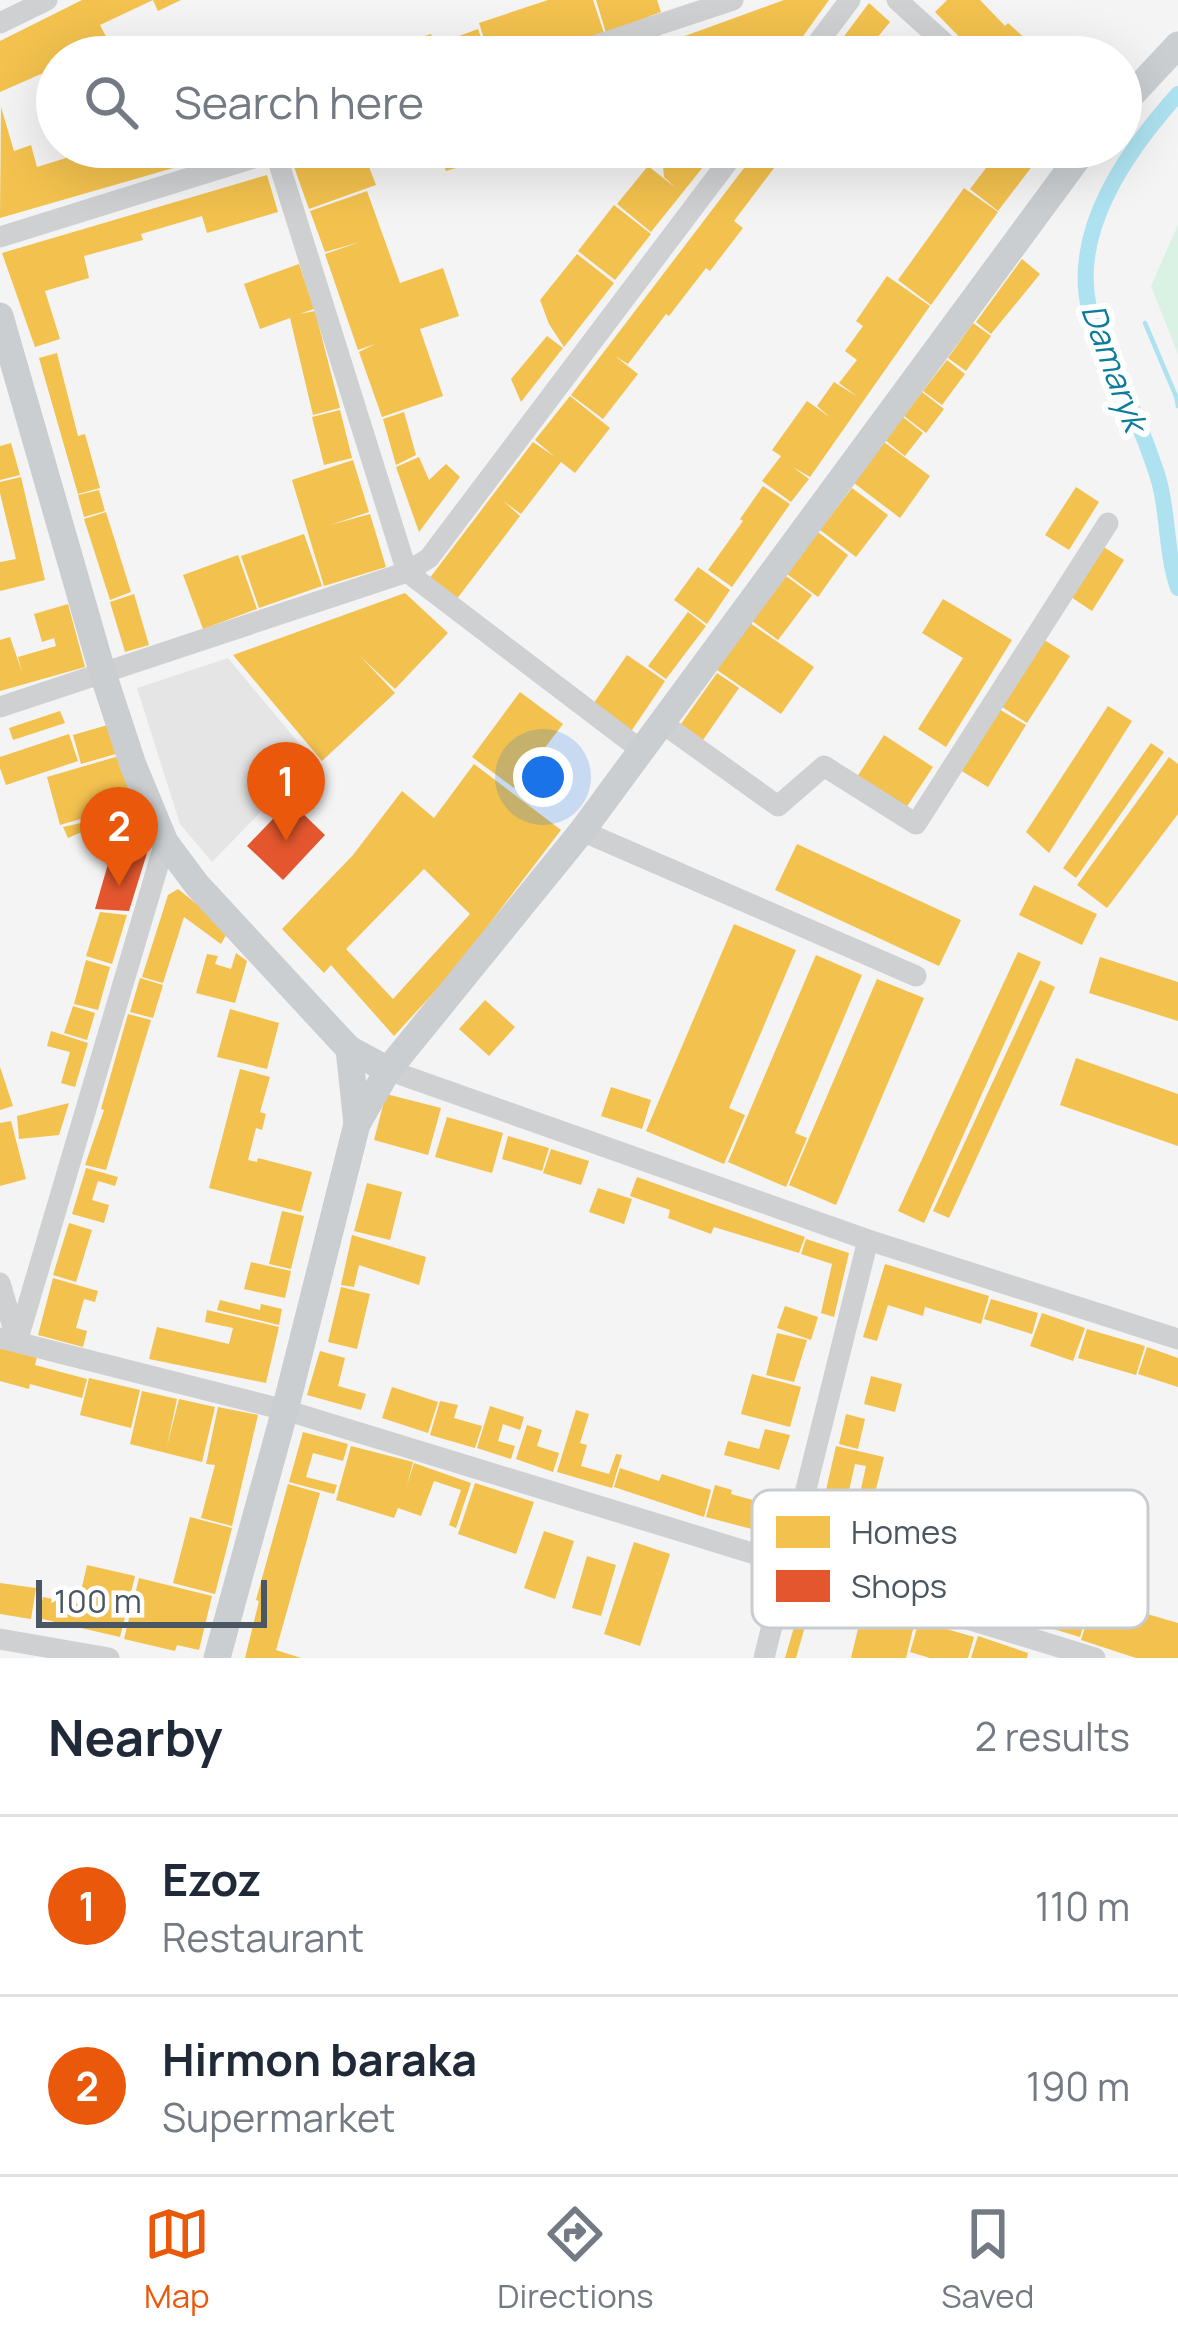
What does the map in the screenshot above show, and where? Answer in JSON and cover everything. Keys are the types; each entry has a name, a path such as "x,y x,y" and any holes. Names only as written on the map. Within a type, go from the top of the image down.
{"main road":[{"path":"1142,84 1178,45"},
{"path":"218,1658 357,1124 388,1070 582,831 1062,168"},
{"path":"0,316 103,674 165,842 197,886 349,1048 388,1070"},
{"path":"349,1048 357,1124"}],"street":[{"path":"0,22 47,0"},
{"path":"624,36 733,0"},
{"path":"823,36 850,0"},
{"path":"897,0 937,36"},
{"path":"0,237 221,168"},
{"path":"288,168 407,572 641,750"},
{"path":"0,707 407,572 429,558 723,168"},
{"path":"662,722 778,806 824,766 916,824 1108,523"},
{"path":"582,831 916,976"},
{"path":"9,1340 165,842"},
{"path":"388,1070 868,1240 1178,1339"},
{"path":"805,1490 868,1240"},
{"path":"0,1283 9,1340"},
{"path":"9,1340 285,1410 752,1554"},
{"path":"764,1658 771,1628"},
{"path":"995,1628 1095,1658"},
{"path":"0,1639 109,1658"}],"shaded area":[{"path":"228,658 312,759 212,862 180,824 137,688"}],"green space":[{"path":"1178,225 1178,354 1151,286"}],"building: Homes":[{"path":"82,0 153,0 100,25 106,36 36,36 36,76 0,92 0,41"},
{"path":"153,0 181,0 158,11"},
{"path":"548,0 593,0 604,33 483,36 479,23"},
{"path":"596,0 657,0 661,12 606,33"},
{"path":"784,0 829,0 803,36 685,36"},
{"path":"947,0 980,0 1005,26 1008,23 1023,36 958,36 935,12"},
{"path":"869,3 890,22 879,36 844,36"},
{"path":"1,107 14,151 31,145 36,168 173,168 0,218"},
{"path":"294,168 369,168 376,185 309,209"},
{"path":"646,168 676,188 664,177 663,168 702,168 651,232 617,204"},
{"path":"744,168 774,168 734,221 743,228 710,271 706,268 628,364 615,356 638,374 603,419 571,395"},
{"path":"986,168 1031,168 998,211 970,189"},
{"path":"267,175 278,212 207,233 202,216 141,234 143,240 84,256 89,278 45,291 60,339 35,347 2,253"},
{"path":"964,188 998,212 931,305 898,280"},
{"path":"367,191 400,283 443,268 459,316 420,329 443,396 382,417 359,352 375,344 358,350 325,254 360,242 325,252 310,211"},
{"path":"614,205 651,234 615,280 578,251"},
{"path":"577,254 614,283 564,347 540,300"},
{"path":"1022,259 1040,274 991,334 976,322"},
{"path":"299,264 314,309 299,314 315,311 340,408 313,415 290,318 260,329 244,284"},
{"path":"887,276 930,306 810,477 793,467 809,479 791,502 762,481 781,456 772,450 807,401 831,418 817,406 834,382 858,397 839,383 857,360 845,351 863,326 856,321"},
{"path":"973,323 991,336 966,371 948,358"},
{"path":"547,336 563,348 521,402 511,379"},
{"path":"57,353 78,436 85,434 100,488 78,494 39,358"},
{"path":"947,360 965,374 942,405 923,391"},
{"path":"922,392 944,409 926,433 904,416"},
{"path":"570,396 610,428 575,473 561,462 521,514 502,500 520,516 456,600 429,579 533,442 555,457 535,440"},
{"path":"340,410 352,458 324,465 312,417"},
{"path":"404,412 416,455 396,465 383,419"},
{"path":"903,417 923,433 905,456 885,440"},
{"path":"884,442 930,476 900,518 854,483"},
{"path":"11,443 20,475 0,480 0,446"},
{"path":"419,457 429,480 446,464 460,477 419,532 396,467"},
{"path":"353,460 369,512 330,525 370,514 386,567 324,586 292,480"},
{"path":"21,477 45,580 0,591 0,562 16,559 0,482"},
{"path":"763,486 790,504 732,587 708,570"},
{"path":"1076,487 1099,502 1069,550 1045,535"},
{"path":"852,488 888,515 856,557 820,530"},
{"path":"99,490 105,511 84,517 78,495"},
{"path":"106,512 131,592 110,600 84,519"},
{"path":"818,532 848,555 818,597 787,574"},
{"path":"304,534 322,586 259,608 241,556"},
{"path":"1102,546 1124,560 1092,611 1071,597"},
{"path":"238,555 257,609 203,629 183,575"},
{"path":"698,567 730,590 707,624 674,600"},
{"path":"786,576 812,595 778,640 752,621"},
{"path":"405,593 448,633 395,689 360,656 395,693 322,761 233,655"},
{"path":"134,594 149,645 125,652 110,602"},
{"path":"943,599 1012,640 946,747 918,729 963,658 922,633"},
{"path":"68,604 85,667 0,691 0,640 10,637 22,672 18,657 56,646 54,638 42,642 34,614"},
{"path":"688,612 706,626 666,679 648,666"},
{"path":"750,623 814,667 781,714 717,670"},
{"path":"1041,638 1070,656 1027,723 999,705"},
{"path":"627,655 665,681 630,733 591,707"},
{"path":"717,673 739,688 703,740 681,724"},
{"path":"520,692 563,724 514,788 472,757"},
{"path":"1108,706 1132,721 1049,853 1026,832"},
{"path":"997,708 1026,725 988,787 960,770"},
{"path":"60,711 65,723 13,740 9,728"},
{"path":"111,724 119,753 81,764 73,735"},
{"path":"69,734 78,761 6,785 0,757"},
{"path":"884,735 933,767 906,808 857,777"},
{"path":"1151,743 1164,752 1076,878 1063,868"},
{"path":"119,756 133,804 60,825 47,777"},
{"path":"1169,757 1178,764 1178,814 1107,908 1077,885"},
{"path":"474,764 561,830 487,927 491,930 394,1036 331,965 324,973 282,929 353,855 402,791 434,818","holes":["424,869 470,914 393,999 346,949"]},
{"path":"139,810 138,853 125,854 124,834 84,831 68,838 63,827"},
{"path":"797,844 961,920 939,966 775,890"},
{"path":"1034,885 1097,914 1082,945 1019,915"},
{"path":"178,889 229,930 221,944 184,917 163,983 142,977 168,895"},
{"path":"100,912 127,915 112,964 86,956"},
{"path":"734,924 796,950 729,1108 745,1115 724,1164 646,1131"},
{"path":"1018,952 1041,962 924,1223 898,1211"},
{"path":"236,953 247,961 235,1003 196,993 207,954 218,956 215,964 231,969"},
{"path":"816,955 862,975 795,1133 807,1138 786,1187 728,1162"},
{"path":"1100,957 1178,982 1178,1021 1089,993"},
{"path":"86,960 110,967 98,1010 74,1004"},
{"path":"140,978 163,985 153,1018 130,1012"},
{"path":"877,979 924,998 836,1205 789,1185"},
{"path":"1040,980 1055,987 949,1218 933,1211"},
{"path":"485,1000 515,1027 489,1056 459,1029"},
{"path":"73,1006 95,1013 87,1040 64,1033"},
{"path":"230,1009 279,1023 267,1069 217,1057"},
{"path":"128,1014 151,1020 106,1170 85,1165"},
{"path":"51,1031 88,1043 75,1087 61,1083 70,1052 47,1046"},
{"path":"1076,1058 1178,1094 1178,1146 1060,1105"},
{"path":"0,1067 13,1106 0,1110"},
{"path":"240,1069 270,1077 260,1112 266,1114 262,1130 256,1128 248,1160 257,1162 258,1158 312,1172 301,1212 209,1188"},
{"path":"611,1087 651,1100 642,1129 601,1116"},
{"path":"386,1094 441,1108 428,1155 374,1140"},
{"path":"69,1103 59,1135 19,1139 17,1116"},
{"path":"447,1117 503,1133 492,1173 435,1157"},
{"path":"11,1121 26,1179 0,1186 0,1123"},
{"path":"508,1136 549,1148 542,1171 502,1159"},
{"path":"551,1149 589,1161 581,1185 543,1173"},
{"path":"86,1168 118,1177 115,1186 98,1181 92,1200 109,1205 104,1223 72,1214"},
{"path":"637,1177 805,1237 799,1253 714,1227 711,1234 668,1218 670,1210 630,1196"},
{"path":"367,1183 402,1192 390,1240 354,1231"},
{"path":"598,1188 632,1199 624,1224 589,1212"},
{"path":"282,1211 304,1216 291,1269 269,1264"},
{"path":"69,1223 92,1230 76,1282 53,1275"},
{"path":"352,1235 426,1257 419,1285 359,1265 354,1287 341,1285"},
{"path":"806,1239 849,1253 834,1317 821,1313 832,1264 801,1254"},
{"path":"251,1262 291,1271 285,1298 244,1289"},
{"path":"885,1264 989,1296 981,1324 925,1307 923,1316 888,1305 877,1341 863,1337"},
{"path":"53,1278 98,1291 95,1302 84,1299 76,1328 87,1331 83,1347 38,1335"},
{"path":"341,1287 370,1294 357,1349 328,1342"},
{"path":"991,1299 1038,1313 1032,1334 984,1319"},
{"path":"220,1300 260,1310 261,1304 282,1309 279,1325 217,1310"},
{"path":"785,1306 818,1317 811,1340 777,1328"},
{"path":"207,1310 279,1327 266,1383 149,1359 157,1327 229,1344 233,1328 205,1322"},
{"path":"1042,1313 1085,1328 1073,1361 1030,1346"},
{"path":"1087,1329 1145,1346 1136,1375 1078,1358"},
{"path":"777,1333 807,1340 794,1382 766,1375"},
{"path":"0,1347 37,1357 35,1365 87,1379 82,1398 0,1381"},
{"path":"1147,1347 1178,1358 1178,1387 1138,1374"},
{"path":"320,1351 345,1358 338,1386 366,1394 361,1410 307,1395"},
{"path":"752,1374 801,1387 790,1427 741,1414"},
{"path":"871,1376 902,1384 895,1412 864,1404"},
{"path":"89,1378 140,1390 131,1428 80,1415"},
{"path":"392,1387 438,1402 428,1433 382,1418"},
{"path":"142,1391 177,1399 167,1446 179,1399 215,1407 202,1462 130,1444"},
{"path":"440,1401 458,1405 454,1418 482,1426 475,1448 430,1435"},
{"path":"490,1406 524,1417 520,1430 503,1424 498,1441 515,1446 511,1459 477,1448"},
{"path":"218,1407 258,1415 232,1526 201,1518 215,1465 206,1464"},
{"path":"576,1410 589,1414 580,1443 587,1445 581,1466 609,1474 616,1454 622,1455 612,1488 557,1472"},
{"path":"846,1414 865,1419 858,1449 839,1444"},
{"path":"527,1425 542,1430 537,1446 559,1453 553,1472 516,1459"},
{"path":"765,1429 790,1435 779,1470 724,1455 728,1441 759,1449"},
{"path":"303,1432 348,1444 343,1461 313,1453 306,1477 337,1485 334,1494 289,1482"},
{"path":"351,1446 413,1462 407,1485 414,1463 471,1483 456,1528 449,1525 461,1490 434,1481 421,1516 398,1508 394,1518 336,1500"},
{"path":"836,1446 884,1457 876,1490 861,1490 866,1466 855,1464 849,1490 826,1490"},
{"path":"620,1468 659,1481 662,1474 711,1490 704,1517 614,1487"},
{"path":"475,1483 534,1502 516,1554 458,1534"},
{"path":"288,1484 320,1493 276,1650 301,1658 245,1658 256,1600"},
{"path":"715,1485 752,1500 752,1529 706,1517"},
{"path":"190,1517 232,1528 215,1594 173,1583"},
{"path":"544,1531 574,1541 555,1599 524,1588"},
{"path":"634,1542 670,1554 640,1646 604,1634"},
{"path":"587,1556 616,1565 601,1616 572,1608"},
{"path":"87,1565 135,1576 120,1637 38,1618 43,1597 78,1604"},
{"path":"139,1578 212,1596 199,1650 177,1645 175,1651 124,1639"},
{"path":"0,1583 36,1588 31,1619 0,1614"},
{"path":"1148,1614 1178,1623 1178,1658 1136,1658 1081,1640 1085,1628 1148,1628"},
{"path":"794,1628 805,1628 796,1658 785,1658"},
{"path":"858,1628 913,1628 906,1658 851,1658"},
{"path":"917,1628 943,1628 974,1637 968,1658 930,1658 910,1652"},
{"path":"1050,1628 1083,1628 1080,1637"},
{"path":"978,1636 1028,1653 1027,1658 971,1658"}],"building: Shops":[{"path":"290,801 325,835 283,880 247,846"},
{"path":"147,853 129,911 95,909 108,864"}],"waterway":[{"name":"Damaryk","path":"1142,138 1178,94"},
{"name":"Damaryk","path":"1121,168 1096,220 1088,249 1089,308 1156,471 1178,588"},
{"path":"1145,323 1178,406"}],"place":[{"name":"Ezoz","path":"286,841"},
{"name":"Hirmon baraka","path":"119,886"}]}
